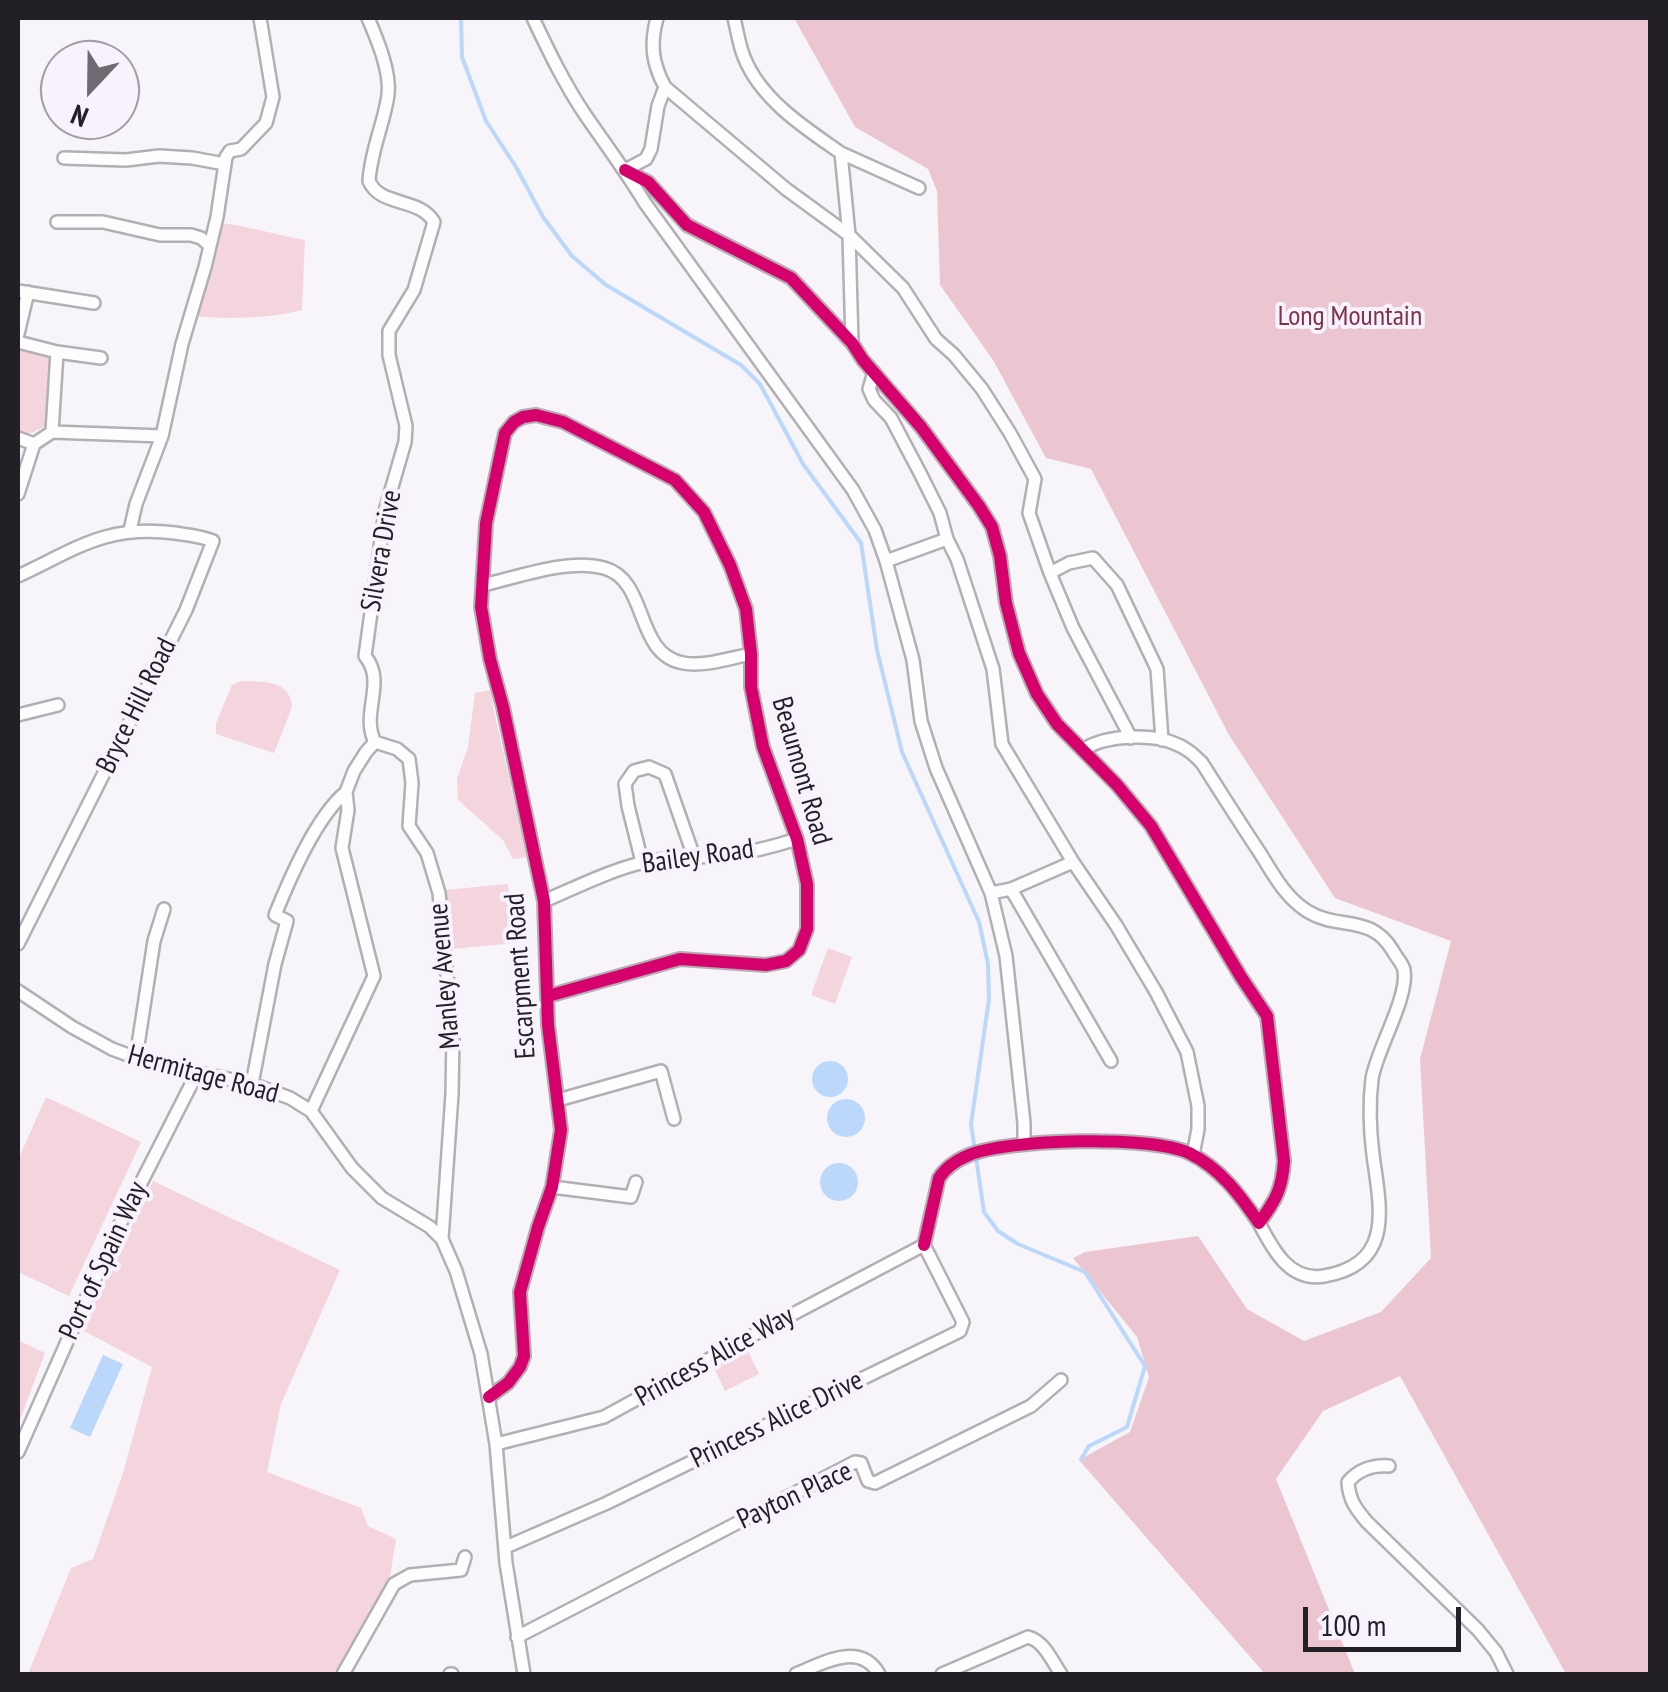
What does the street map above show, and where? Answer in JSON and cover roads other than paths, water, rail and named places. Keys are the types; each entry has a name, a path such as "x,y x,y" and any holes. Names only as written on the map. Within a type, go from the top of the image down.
{"street":[{"path":"18,576 86,542 130,530 162,436 182,344 210,246 228,154 241,149 266,123 270,112 273,97 260,18"},
{"name":"Silvera Drive","path":"368,18 388,80 388,96 368,181 376,193 424,209 434,222 414,290 389,331 389,355 406,426 385,511 364,656 371,664 375,684 369,722 375,742"},
{"path":"533,18 556,68 586,116 853,490 875,530 913,660 921,720 936,768 991,893 1006,956 1024,1144"},
{"path":"657,18 652,39 654,67 665,87 786,190 849,236 903,288 936,340 982,389 1036,479 1029,513 1050,573 1072,628 1131,738"},
{"path":"734,18 744,58 762,89 805,128 842,153 919,188"},
{"path":"625,170 646,159 665,87"},
{"path":"842,153 852,343"},
{"path":"64,158 126,160 159,156 225,164"},
{"path":"625,170 648,182 687,225 791,278 921,426 992,527 1018,653 1037,694 1057,724 1151,826 1268,1016 1284,1161 1282,1185 1274,1204 1259,1222"},
{"path":"56,222 103,222 160,236 192,235 210,246"},
{"path":"18,334 23,292 94,302"},
{"path":"18,342 101,358"},
{"path":"52,432 56,352"},
{"path":"874,372 870,389 874,400 891,418 920,472 957,559 993,669 1002,744 1146,975 1188,1052 1198,1106 1193,1155"},
{"name":"Beaumont Road","path":"514,422 536,415 563,422 674,480 704,512 746,609 752,654 751,687 763,746 797,839 807,884 807,929 799,950 786,961 766,966 680,959 548,996"},
{"name":"Escarpment Road","path":"489,1396 508,1382 524,1356 520,1292 552,1187 561,1130 548,1025 544,901 481,607 486,523 505,433 514,422"},
{"path":"18,494 34,444 52,432 162,436"},
{"path":"18,438 34,444"},
{"name":"Bryce Hill Road","path":"18,944 186,610 214,544 211,539 130,530"},
{"path":"886,561 947,539"},
{"path":"1050,573 1069,563 1093,558 1116,585 1157,669 1162,740"},
{"path":"483,585 567,565 602,567 618,573 654,643 666,657 684,663 752,654"},
{"path":"18,715 58,705"},
{"path":"924,1245 938,1178 944,1169 975,1153 1024,1144 1134,1142 1173,1147 1193,1155 1228,1181 1259,1222 1282,1262 1307,1276 1322,1276 1361,1261 1379,1230 1380,1202 1371,1127 1372,1077 1403,988 1404,968 1379,933 1313,914 1290,897 1202,763 1186,749 1174,742 1131,738 1094,742 1083,750"},
{"path":"310,1112 374,976 342,848 348,810 346,792 354,772 375,742"},
{"name":"Manley Avenue","path":"375,742 397,749 409,758 409,826 426,853 439,893 453,1036 442,1239"},
{"path":"642,862 625,784 634,771 649,768 665,774 694,857"},
{"path":"252,1084 287,921 275,915 323,820 346,792"},
{"name":"Bailey Road","path":"544,901 642,862 728,855 797,839"},
{"path":"991,893 1011,889 1073,862"},
{"path":"1011,889 1111,1061"},
{"path":"136,1058 154,941 164,909"},
{"name":"Hermitage Road","path":"18,991 112,1049 252,1084 290,1098 310,1112 352,1168 382,1198 430,1226 442,1239"},
{"path":"558,1100 661,1071 674,1118"},
{"name":"Port of Spain Way","path":"18,1452 114,1236 197,1073"},
{"path":"552,1187 630,1198 636,1182"},
{"path":"442,1239 481,1354 489,1396 506,1563 524,1674"},
{"name":"Princess Alice Way","path":"496,1444 604,1417 924,1245"},
{"name":"Princess Alice Drive","path":"506,1547 960,1331 963,1322 924,1245"},
{"name":"Payton Place","path":"517,1637 855,1462 861,1463 868,1481 875,1483 1031,1406 1061,1380"},
{"path":"1388,1466 1375,1465 1348,1482 1354,1506 1478,1630 1507,1674"},
{"path":"343,1674 394,1584 410,1575 461,1570 465,1557"},
{"path":"942,1674 1028,1638 1040,1643 1061,1674"},
{"path":"796,1674 833,1658 854,1656 870,1662 879,1674"}],"water":[{"path":"830,1061 843,1066 848,1079 843,1092 830,1097 817,1092 812,1079 817,1066"},
{"path":"846,1099 859,1105 865,1118 859,1131 846,1137 833,1131 827,1118 833,1105"},
{"path":"839,1163 853,1168 858,1182 853,1196 839,1201 825,1196 820,1182 825,1168"},
{"path":"103,1355 123,1364 90,1437 70,1428"}],"waterway":[{"path":"461,18 462,57 486,121 543,217 572,256 606,285 741,365 760,384 803,464 861,543 877,650 902,752 979,922 988,964 989,999 971,1124 984,1212 998,1231 1018,1244 1085,1272 1145,1366 1127,1427 1089,1446 1081,1459"}],"park label":[{"name":"Long Mountain","path":"1350,317"}]}
